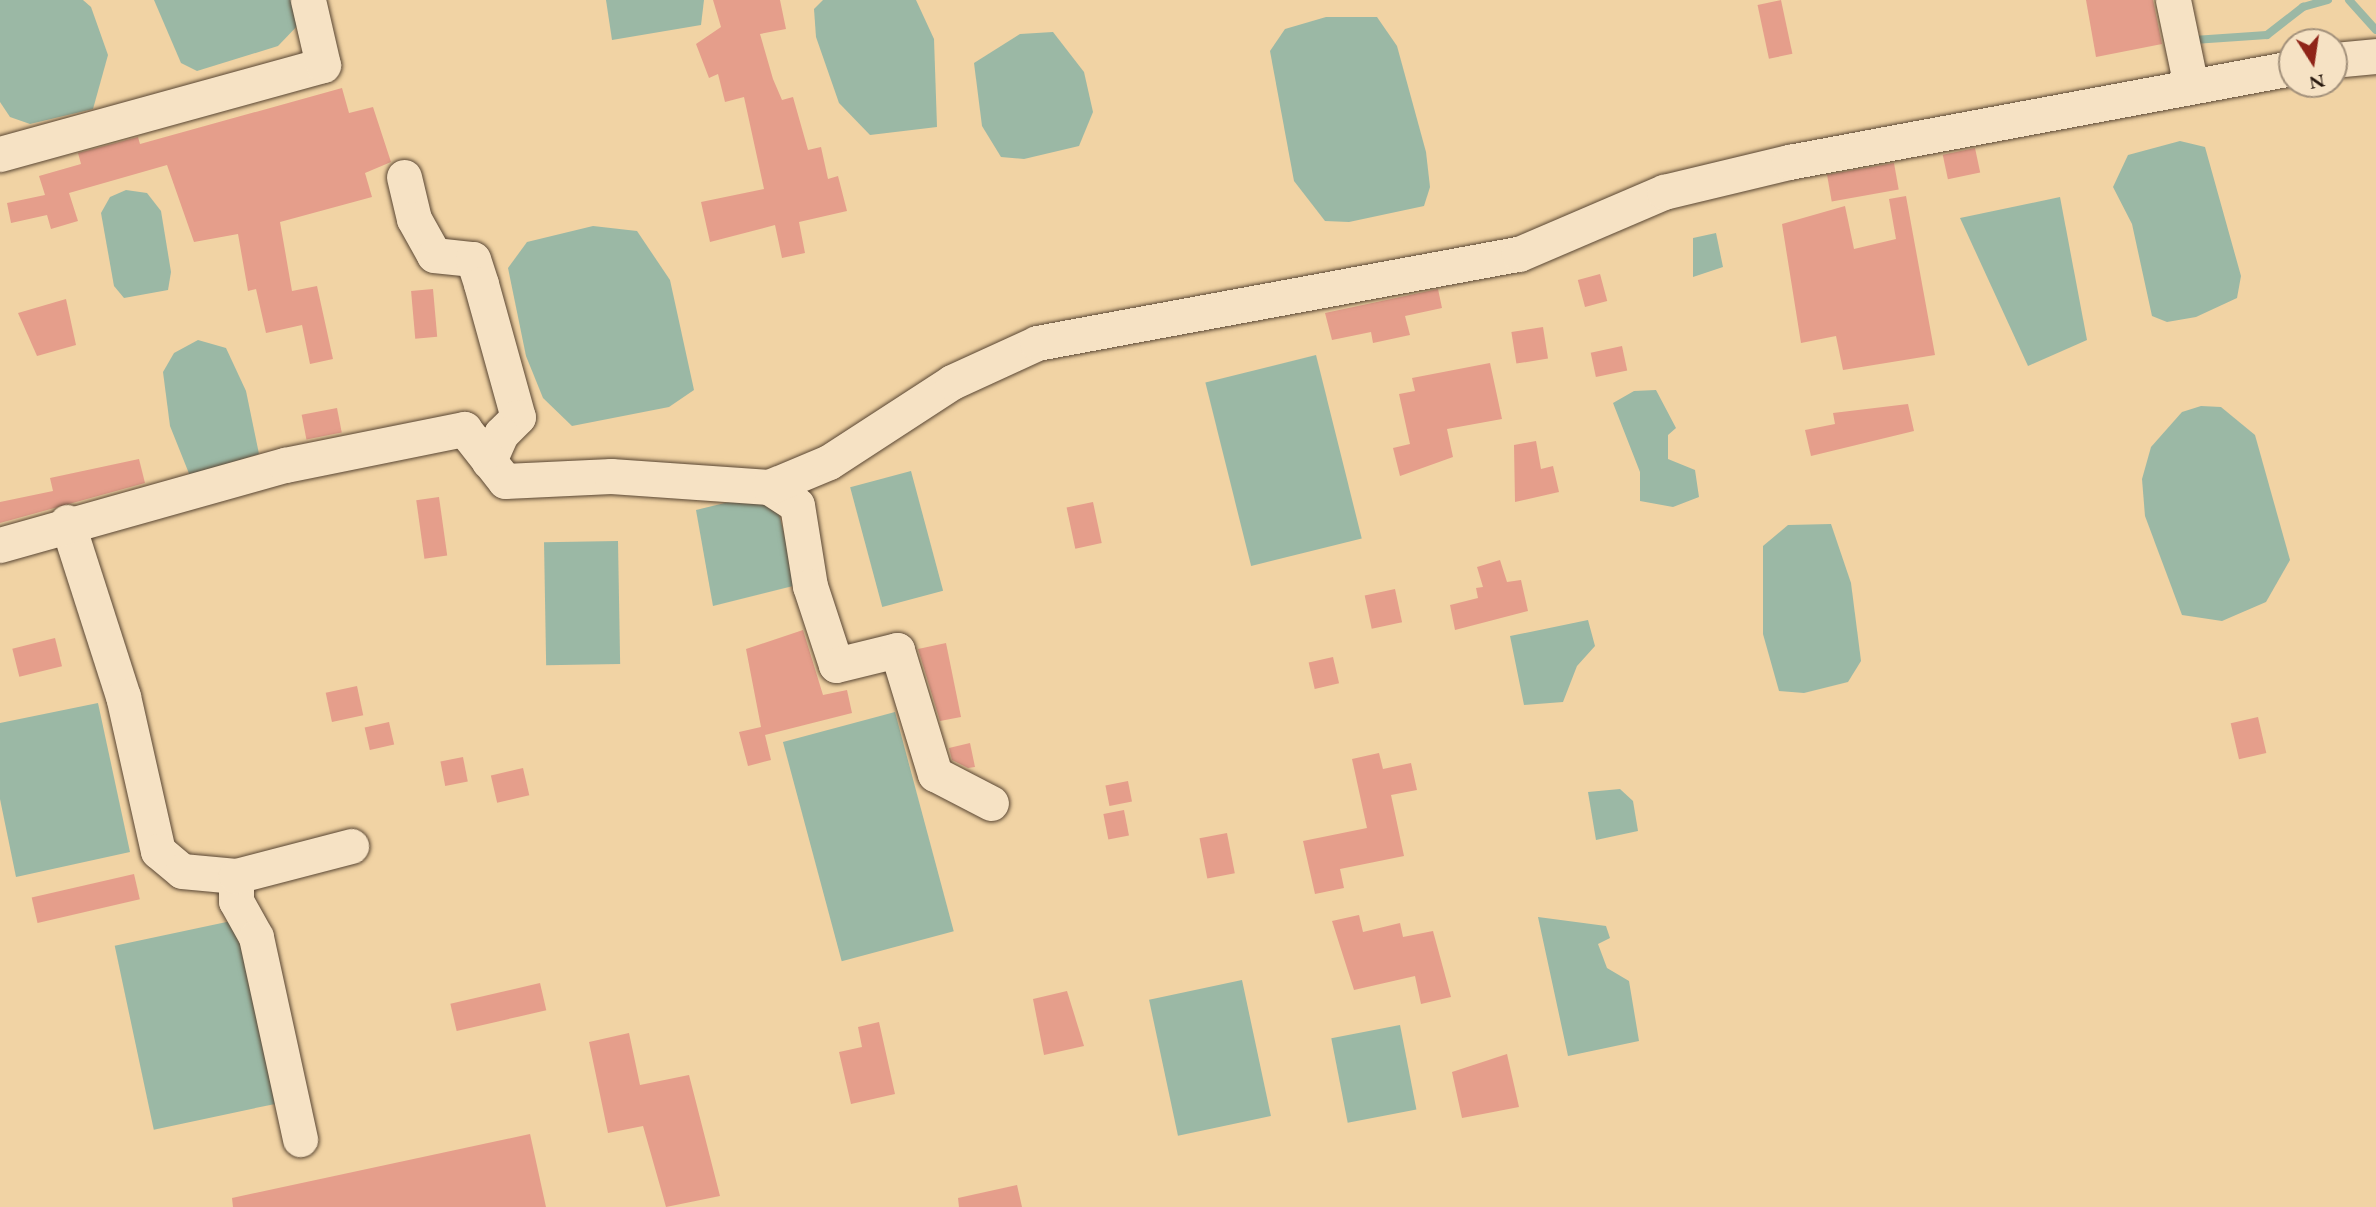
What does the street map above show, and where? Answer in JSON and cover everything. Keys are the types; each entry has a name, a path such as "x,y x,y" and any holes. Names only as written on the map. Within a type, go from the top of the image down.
{"street":[{"path":"0,154 323,65 308,0"},
{"path":"2173,0 2191,86"},
{"path":"2348,59 2376,56"},
{"path":"0,545 67,522 285,465 464,429 505,481 611,477 769,487 829,463 952,382 1037,343 1519,254 1677,189 2278,70"},
{"path":"404,177 414,219 434,255 473,259 481,284 518,417 501,434 489,461"},
{"path":"769,487 797,505 810,586 836,665 897,650 935,774 991,803"},
{"path":"67,522 123,696 158,850 183,871 236,876 351,846"},
{"path":"236,876 236,901 256,937 300,1139"}],"shaded area":[{"path":"0,0 83,0 91,7 108,55 93,109 30,124 10,117 0,102"},
{"path":"154,0 296,0 302,21 278,46 197,71 181,63"},
{"path":"606,0 704,0 701,25 612,40"},
{"path":"823,0 916,0 934,39 937,127 870,135 839,103 816,37 814,9"},
{"path":"1326,17 1377,17 1397,46 1426,152 1430,187 1424,206 1349,222 1325,221 1294,181 1270,51 1285,29"},
{"path":"1053,32 1084,72 1093,112 1079,146 1024,159 1001,157 982,126 974,63 1020,34"},
{"path":"2180,141 2205,147 2241,276 2237,298 2196,317 2167,322 2152,316 2132,224 2113,187 2128,155"},
{"path":"126,190 147,193 161,211 171,272 168,290 124,298 114,286 101,213 110,197"},
{"path":"2060,197 2087,340 2028,366 1960,218"},
{"path":"593,226 637,231 670,280 694,390 669,407 572,426 543,398 526,356 508,268 527,242"},
{"path":"1716,233 1723,267 1693,277 1693,238"},
{"path":"198,340 226,348 246,391 259,454 190,476 170,426 163,372 174,353"},
{"path":"1316,355 1362,538 1251,566 1205,383"},
{"path":"1656,390 1676,428 1668,435 1668,459 1695,470 1699,497 1673,507 1640,501 1640,472 1613,403 1634,391"},
{"path":"2201,406 2221,407 2255,435 2290,560 2266,602 2222,621 2182,615 2145,516 2142,479 2151,447 2182,412"},
{"path":"911,471 943,591 882,607 850,487"},
{"path":"737,500 777,506 797,585 713,606 696,510"},
{"path":"1831,524 1851,583 1861,661 1848,682 1804,693 1779,691 1763,634 1763,546 1788,525"},
{"path":"618,541 620,664 546,665 544,542"},
{"path":"1588,620 1595,646 1577,666 1563,702 1524,705 1510,636"},
{"path":"98,703 130,852 16,877 0,799 0,723"},
{"path":"895,712 954,931 842,961 783,742"},
{"path":"1620,789 1633,801 1638,831 1596,840 1588,792"},
{"path":"1538,917 1606,926 1610,938 1598,944 1607,968 1629,981 1639,1041 1568,1056"},
{"path":"236,920 275,1104 154,1130 115,946"},
{"path":"1242,980 1271,1116 1178,1136 1149,1000"},
{"path":"1400,1025 1416,1109 1348,1123 1331,1038"}],"building":[{"path":"713,0 780,0 786,29 760,34 773,79 782,100 793,97 808,150 821,147 828,179 838,176 847,211 799,222 805,253 782,258 775,225 710,242 701,202 764,189 744,97 725,102 718,74 709,78 696,44 721,27"},
{"path":"1781,0 1792,54 1769,59 1758,5"},
{"path":"2086,0 2153,0 2162,44 2096,57"},
{"path":"342,88 349,113 373,107 391,162 365,173 372,197 280,222 292,291 317,286 333,359 310,364 302,325 266,333 256,289 248,291 238,234 194,242 167,165 69,193 78,221 51,229 47,215 11,223 7,203 45,195 39,176 81,164 78,153 138,137 140,144"},
{"path":"1975,148 1980,172 1948,179 1943,155"},
{"path":"1894,163 1899,190 1832,201 1827,175"},
{"path":"1906,196 1935,355 1843,370 1836,336 1801,343 1782,224 1845,206 1854,249 1896,239 1889,199"},
{"path":"1600,274 1607,301 1585,307 1578,280"},
{"path":"433,289 437,337 415,339 411,291"},
{"path":"1438,289 1442,308 1405,316 1410,335 1373,343 1371,332 1332,340 1325,313"},
{"path":"66,299 76,345 37,356 18,313"},
{"path":"1543,327 1548,359 1516,364 1511,332"},
{"path":"1622,346 1627,370 1596,377 1591,353"},
{"path":"1490,363 1502,419 1447,429 1453,457 1400,476 1393,448 1410,444 1399,394 1415,391 1412,378"},
{"path":"1908,404 1914,431 1811,456 1805,430 1835,424 1833,413"},
{"path":"337,408 342,433 306,439 302,415"},
{"path":"1536,441 1541,469 1553,466 1559,492 1515,502 1514,445"},
{"path":"139,459 145,483 0,523 0,502 53,491 50,478"},
{"path":"439,497 447,555 424,559 416,500"},
{"path":"1093,502 1102,543 1075,549 1067,508"},
{"path":"1500,560 1507,582 1521,580 1528,611 1455,630 1450,605 1478,598 1476,588 1483,587 1477,567"},
{"path":"1395,589 1402,622 1372,629 1365,595"},
{"path":"803,630 823,695 847,690 852,713 765,735 771,760 748,766 739,732 761,727 746,649"},
{"path":"55,638 62,666 19,677 12,649"},
{"path":"946,643 961,717 940,721 918,649"},
{"path":"1333,657 1339,683 1315,689 1309,663"},
{"path":"357,686 363,715 332,722 326,693"},
{"path":"2258,717 2266,753 2239,759 2231,723"},
{"path":"389,722 394,744 370,750 365,728"},
{"path":"970,743 975,767 968,768 952,760 949,748"},
{"path":"1379,753 1383,769 1411,763 1417,790 1391,795 1404,856 1340,869 1344,888 1315,894 1303,841 1367,828 1352,759"},
{"path":"463,757 468,782 445,786 440,761"},
{"path":"523,768 529,795 497,803 491,775"},
{"path":"1128,781 1132,802 1109,806 1105,785"},
{"path":"1124,810 1129,836 1108,840 1103,814"},
{"path":"1227,833 1235,873 1207,879 1200,838"},
{"path":"134,874 140,899 38,923 32,898"},
{"path":"1359,915 1363,932 1400,923 1403,937 1433,931 1451,997 1421,1004 1415,976 1354,990 1332,921"},
{"path":"540,983 546,1010 457,1031 450,1004"},
{"path":"1067,991 1084,1046 1044,1055 1033,999"},
{"path":"879,1022 895,1094 851,1104 839,1052 862,1047 858,1027"},
{"path":"629,1033 640,1085 689,1075 720,1196 666,1207 643,1126 608,1133 589,1042"},
{"path":"1507,1054 1519,1107 1462,1118 1452,1072"},
{"path":"530,1134 546,1207 233,1207 232,1198"},
{"path":"1017,1185 1022,1207 959,1207 958,1198"}],"waterway":[{"path":"2194,40 2267,35 2303,7 2328,0"},
{"path":"2349,0 2376,30"}]}
